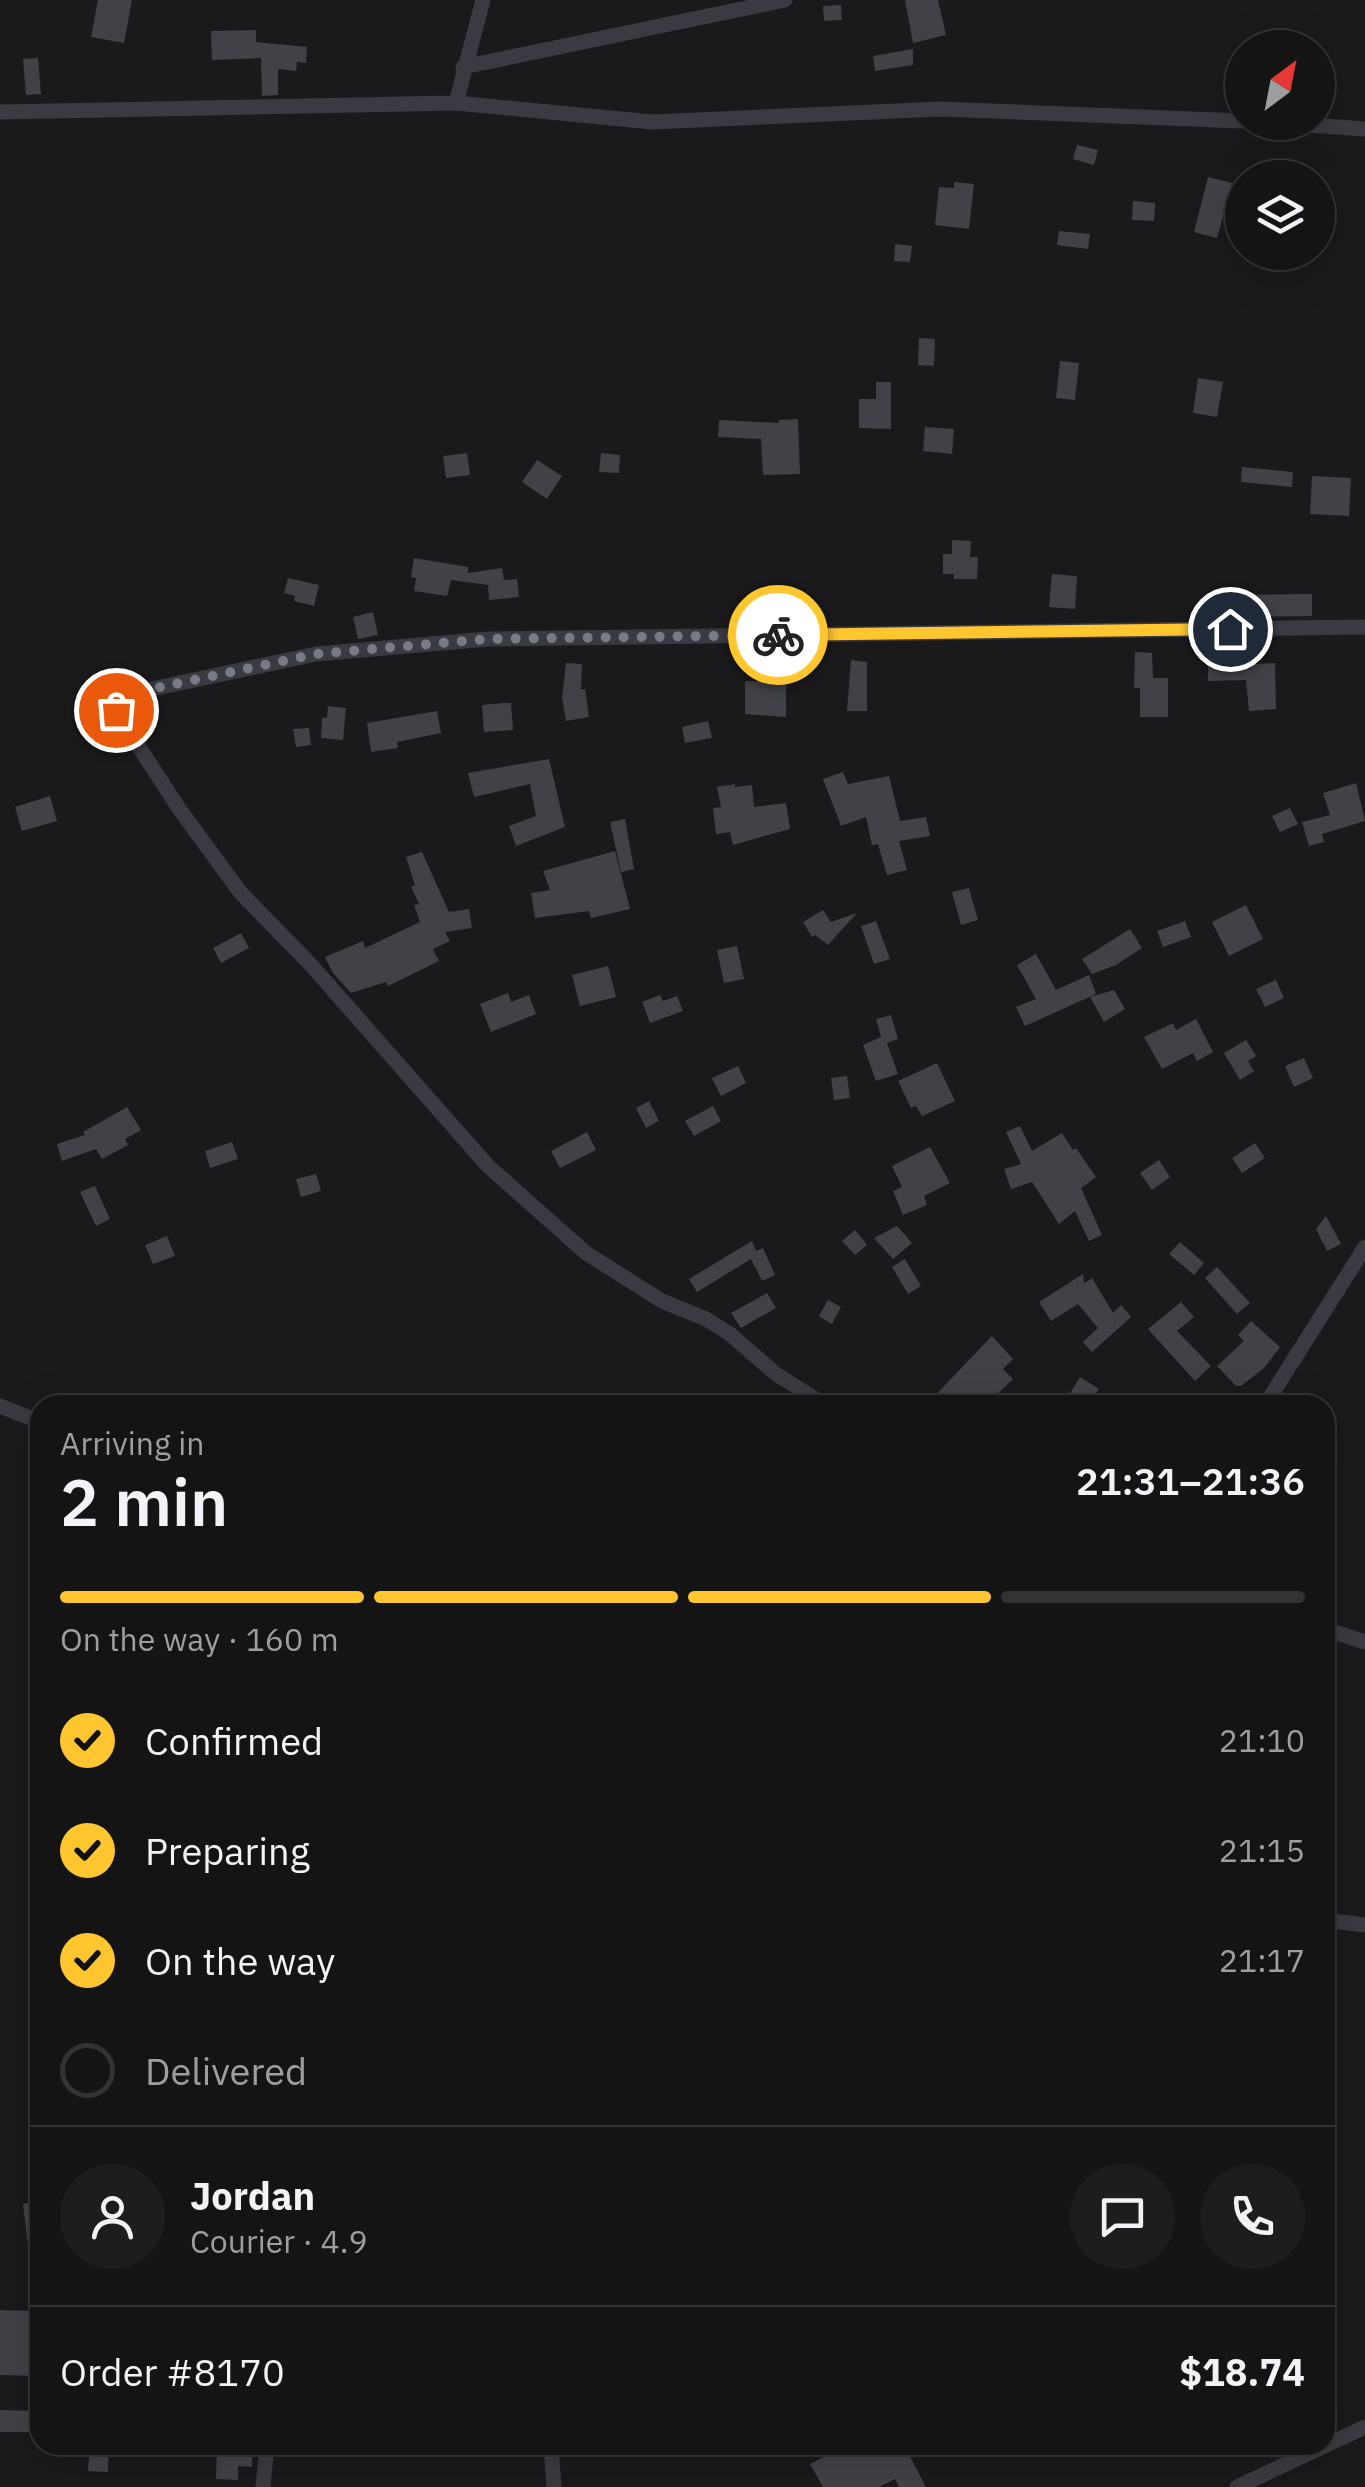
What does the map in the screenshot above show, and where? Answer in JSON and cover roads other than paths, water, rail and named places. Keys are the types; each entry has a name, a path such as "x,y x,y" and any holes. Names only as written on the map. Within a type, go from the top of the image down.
{"street":[{"path":"456,103 462,68 483,0"},
{"path":"462,68 786,0"},
{"path":"0,112 456,103 652,122 940,108 1225,121"},
{"path":"1335,126 1365,128"},
{"path":"809,1395 776,1374 730,1334 706,1319 662,1301 586,1253 488,1166 324,978 240,892 160,780 120,718 117,704 133,693 316,654 488,639 1365,627"},
{"path":"1271,1395 1365,1247"},
{"path":"0,1406 30,1418"},
{"path":"1335,1632 1365,1642"},
{"path":"1335,1921 1365,1925"},
{"path":"1335,2445 1363,2433"},
{"path":"263,2487 266,2455"},
{"path":"551,2455 554,2487"},
{"path":"1237,2487 1312,2455"}]}
